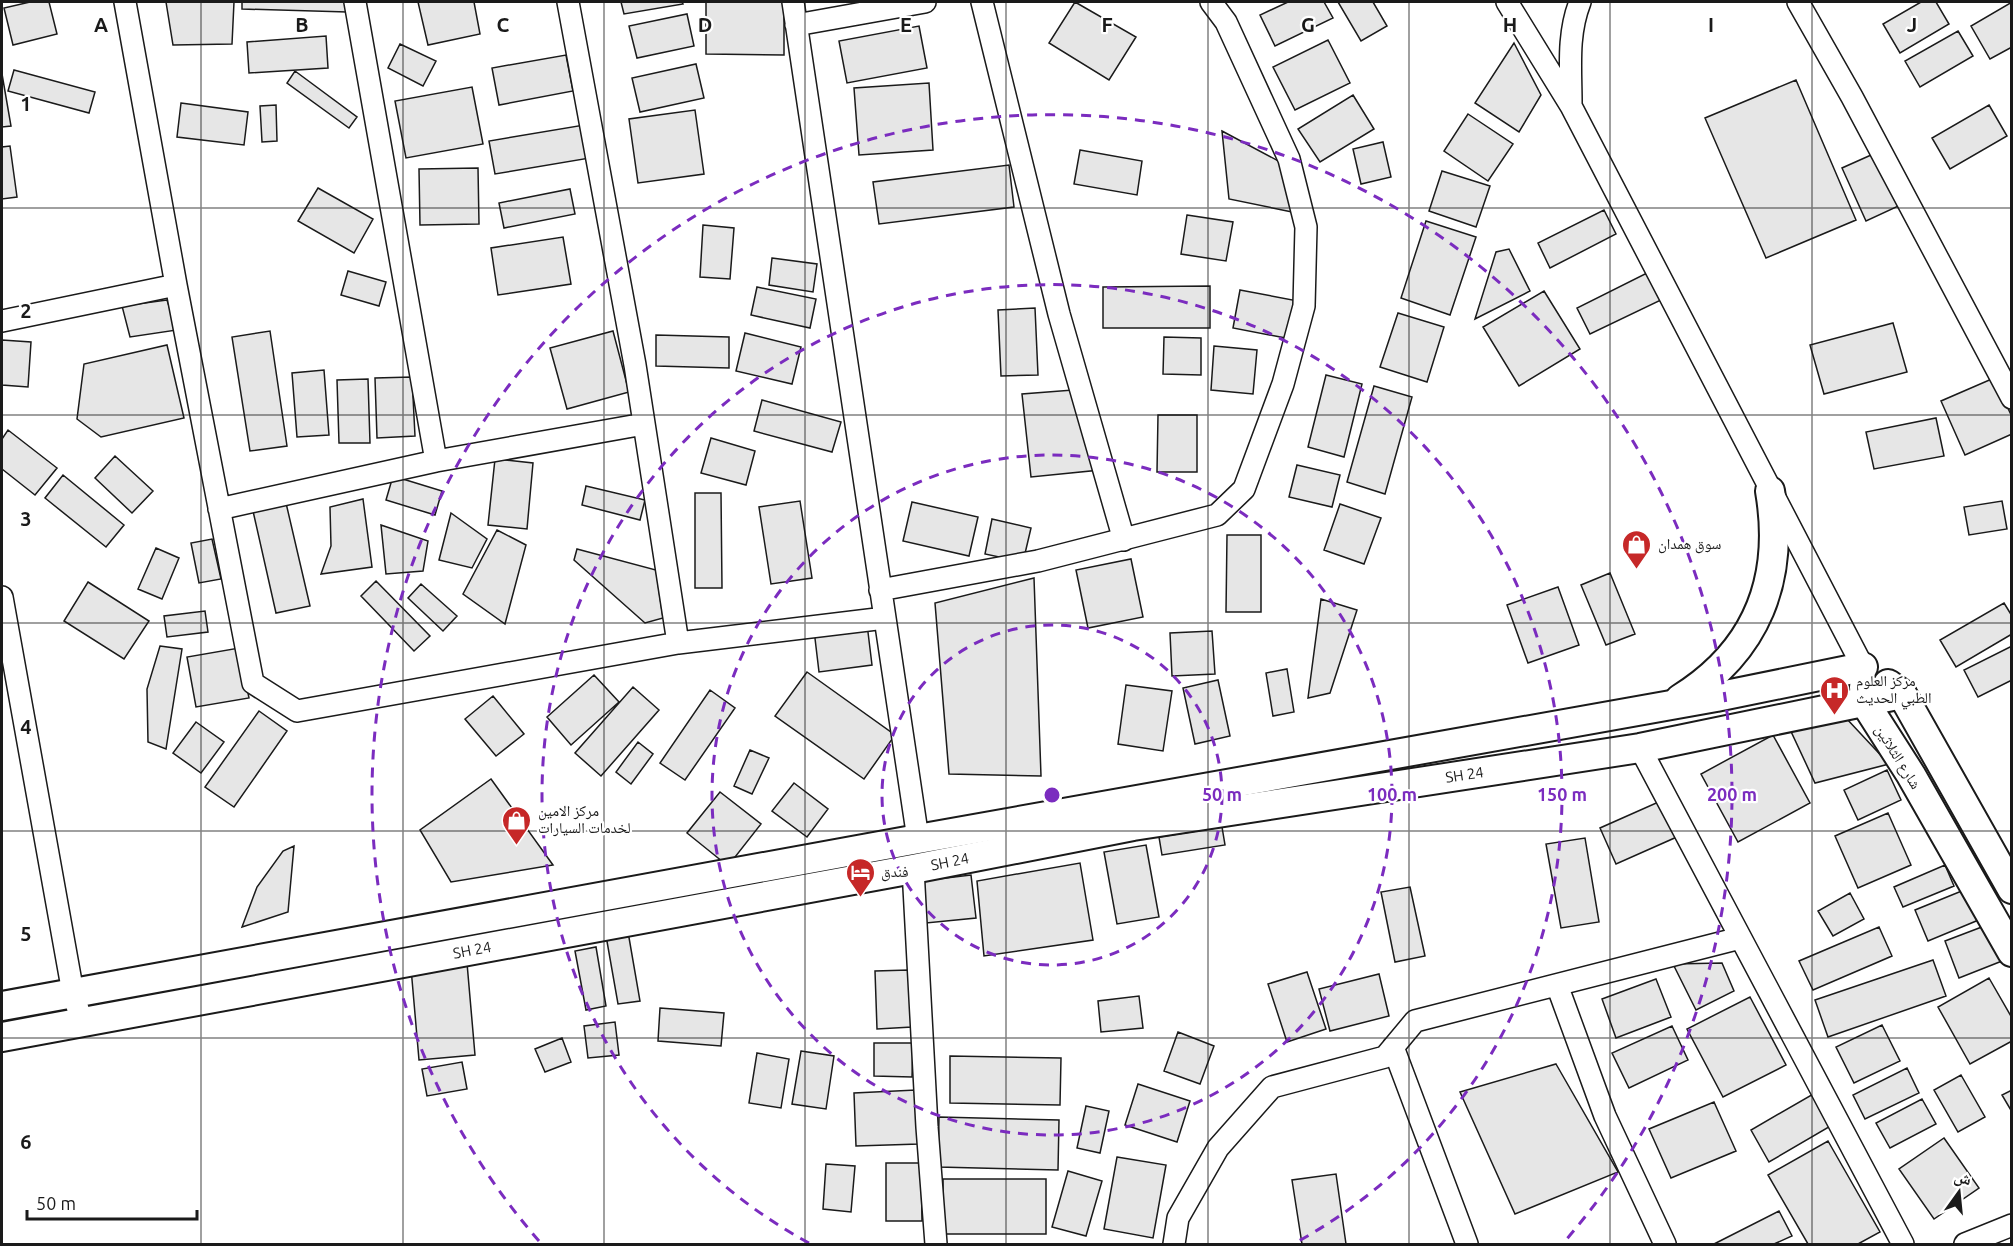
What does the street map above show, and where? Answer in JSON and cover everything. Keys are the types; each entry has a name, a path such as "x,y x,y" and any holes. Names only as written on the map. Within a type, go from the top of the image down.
{"street":[{"path":"125,2 253,683 297,711 678,643 885,618"},
{"path":"355,2 436,461"},
{"path":"568,2 636,365 678,643"},
{"path":"793,2 918,839"},
{"path":"796,25 925,2"},
{"path":"982,2 1059,315 1124,540"},
{"path":"880,590 1038,561 1217,515 1244,489 1283,384 1304,306 1306,227 1289,159 1226,22 1211,2"},
{"path":"1507,2 1571,106 1863,667 1902,694 2012,889"},
{"path":"1571,106 1570,41 1574,17 1580,2"},
{"path":"1798,2 1852,97 2012,398"},
{"path":"2,321 177,285"},
{"path":"219,509 436,461 644,424"},
{"path":"1672,704 1696,689 1718,671 1736,650 1751,627 1763,601 1771,574 1775,546 1770,490"},
{"path":"2,597 73,993 82,1022"},
{"name":"شارع الثلاثين","path":"1863,667 1865,703 1911,775 2012,952"},
{"name":"SH 24","path":"2,1006 1672,704 1863,667"},
{"name":"SH 24","path":"2,1037 1134,826 1640,748 1902,694"},
{"path":"1640,748 1903,1245"},
{"path":"913,869 936,1245"},
{"path":"1174,1245 1178,1218 1218,1148 1272,1087 1385,1057 1415,1021 1740,938"},
{"path":"1557,985 1605,1116 1665,1245"},
{"path":"1393,1047 1467,1245"},
{"path":"1965,1245 2012,1225"}],"building":[{"path":"30,2 49,2 57,34 13,45 4,8"},
{"path":"166,2 234,2 232,44 173,45"},
{"path":"242,2 347,2 347,12 242,9"},
{"path":"418,2 474,2 480,34 428,45"},
{"path":"621,2 682,2 683,4 624,14"},
{"path":"706,2 784,2 784,55 706,54"},
{"path":"1075,2 1136,37 1109,80 1049,43"},
{"path":"1288,2 1324,2 1333,18 1275,46 1260,15"},
{"path":"1338,2 1373,2 1387,26 1361,41"},
{"path":"1921,2 1936,2 1949,24 1900,53 1883,24"},
{"path":"2012,2 2012,47 1990,59 1971,26"},
{"path":"687,14 694,46 637,58 629,26"},
{"path":"919,26 927,68 847,83 839,41"},
{"path":"1958,31 1973,56 1920,87 1905,61"},
{"path":"326,36 328,68 249,73 247,42"},
{"path":"1328,40 1350,83 1295,110 1273,67"},
{"path":"1514,43 1541,95 1519,132 1475,103"},
{"path":"400,44 436,61 423,86 388,68"},
{"path":"566,55 573,91 499,105 492,68"},
{"path":"696,64 704,98 640,112 632,78"},
{"path":"14,70 95,92 89,113 8,91"},
{"path":"295,71 357,117 349,128 287,83"},
{"path":"2,74 11,126 2,127"},
{"path":"1796,80 1856,220 1766,258 1705,118"},
{"path":"929,83 933,150 859,155 854,88"},
{"path":"472,87 483,144 406,158 395,101"},
{"path":"1353,95 1374,129 1320,162 1298,129"},
{"path":"181,103 248,112 244,145 177,137"},
{"path":"276,105 277,141 262,142 260,106"},
{"path":"1989,105 2007,136 1950,169 1932,138"},
{"path":"695,110 704,174 638,183 629,119"},
{"path":"1468,114 1513,144 1488,181 1444,151"},
{"path":"584,125 590,158 495,174 489,141"},
{"path":"1222,131 1286,165 1297,213 1229,199"},
{"path":"1383,142 1391,177 1361,184 1353,149"},
{"path":"10,146 17,197 2,199 2,147"},
{"path":"1080,150 1142,161 1137,195 1074,184"},
{"path":"1880,151 1905,203 1866,221 1842,168"},
{"path":"1009,165 1014,207 879,224 873,182"},
{"path":"478,168 479,224 420,225 419,169"},
{"path":"1442,171 1490,186 1476,227 1429,211"},
{"path":"318,188 373,219 354,253 298,221"},
{"path":"570,189 575,214 504,228 499,203"},
{"path":"1604,210 1616,234 1550,268 1538,243"},
{"path":"1187,215 1233,222 1226,261 1181,254"},
{"path":"1426,221 1476,237 1450,315 1401,298"},
{"path":"703,225 734,228 730,279 700,277"},
{"path":"563,237 571,284 498,295 491,248"},
{"path":"1509,249 1530,291 1475,319 1496,252"},
{"path":"772,258 817,264 813,292 769,285"},
{"path":"348,271 386,282 379,306 341,295"},
{"path":"1647,273 1661,300 1590,334 1577,308"},
{"path":"1210,286 1210,328 1103,328 1103,287"},
{"path":"757,287 816,299 810,328 751,315"},
{"path":"1240,290 1298,301 1291,339 1233,328"},
{"path":"1544,291 1580,349 1519,386 1483,327"},
{"path":"167,300 177,330 130,337 122,306"},
{"path":"1035,308 1038,375 1001,376 998,310"},
{"path":"1398,313 1444,327 1427,382 1380,367"},
{"path":"1893,323 1907,372 1824,394 1810,345"},
{"path":"270,331 287,446 250,451 232,337"},
{"path":"613,331 629,392 567,409 550,348"},
{"path":"745,333 801,347 792,384 736,371"},
{"path":"656,335 729,337 729,368 656,366"},
{"path":"1164,337 1201,338 1201,375 1163,374"},
{"path":"2,340 31,342 28,387 2,385"},
{"path":"167,345 184,418 101,437 77,419 84,364"},
{"path":"1214,346 1257,350 1253,394 1211,390"},
{"path":"324,370 329,435 297,437 292,373"},
{"path":"1326,375 1362,384 1344,457 1308,447"},
{"path":"412,377 415,436 377,438 375,378"},
{"path":"1994,378 2012,417 2012,434 1965,455 1941,401"},
{"path":"368,379 370,443 339,443 337,380"},
{"path":"1374,386 1412,397 1385,494 1347,482"},
{"path":"1073,390 1100,470 1031,477 1022,394"},
{"path":"762,400 841,422 832,452 754,431"},
{"path":"1158,415 1197,415 1197,472 1157,472"},
{"path":"1936,418 1944,456 1874,469 1866,432"},
{"path":"8,430 57,468 35,495 2,469 2,439"},
{"path":"711,438 755,451 746,485 701,473"},
{"path":"115,456 153,491 132,513 95,478"},
{"path":"495,459 533,463 527,529 488,525"},
{"path":"1297,465 1340,475 1332,507 1289,497"},
{"path":"63,475 124,525 106,547 45,498"},
{"path":"393,476 442,491 435,515 386,500"},
{"path":"586,486 645,500 640,520 582,505"},
{"path":"695,493 721,493 722,588 695,588"},
{"path":"363,499 372,567 321,574 331,546 330,507"},
{"path":"800,501 812,578 771,584 759,507"},
{"path":"2002,501 2007,529 1969,535 1964,507"},
{"path":"912,502 978,517 969,556 903,541"},
{"path":"286,503 310,606 276,613 253,511"},
{"path":"1340,504 1381,518 1364,564 1324,550"},
{"path":"451,513 487,539 472,568 439,560"},
{"path":"992,519 1031,528 1023,562 985,554"},
{"path":"381,525 428,541 423,571 386,574"},
{"path":"497,530 526,545 505,624 463,594"},
{"path":"1227,535 1261,535 1261,612 1226,612"},
{"path":"212,539 221,579 199,583 191,543"},
{"path":"156,548 179,558 162,599 138,589"},
{"path":"577,549 656,570 663,618 645,623 574,560"},
{"path":"1131,559 1143,617 1088,628 1076,570"},
{"path":"1610,573 1635,634 1606,645 1581,585"},
{"path":"1034,578 1041,776 949,774 935,603"},
{"path":"376,581 430,636 414,651 361,596"},
{"path":"88,582 149,621 124,659 64,621"},
{"path":"421,584 457,616 443,631 408,598"},
{"path":"1558,587 1579,645 1528,663 1507,605"},
{"path":"1321,599 1357,610 1330,693 1308,698"},
{"path":"2004,603 2012,616 2012,634 1956,667 1940,640"},
{"path":"205,611 208,632 167,637 164,616"},
{"path":"867,624 872,665 819,672 814,630"},
{"path":"1212,631 1215,674 1172,676 1170,633"},
{"path":"160,646 182,649 166,749 148,742 147,689"},
{"path":"2012,646 2012,680 1978,697 1964,670"},
{"path":"239,648 249,698 196,707 187,657"},
{"path":"1287,669 1294,712 1273,716 1266,673"},
{"path":"807,672 895,735 864,779 775,716"},
{"path":"594,675 619,702 571,745 547,717"},
{"path":"1218,680 1230,736 1195,744 1183,688"},
{"path":"1126,685 1172,691 1163,751 1118,744"},
{"path":"633,687 659,710 601,776 575,753"},
{"path":"710,690 735,708 685,780 660,763"},
{"path":"493,696 524,734 496,756 465,719"},
{"path":"259,711 287,731 234,807 205,787"},
{"path":"1846,718 1889,764 1815,783 1788,725"},
{"path":"196,722 224,742 201,773 173,753"},
{"path":"1773,735 1810,803 1738,842 1701,774"},
{"path":"638,742 653,754 631,784 616,772"},
{"path":"750,750 769,758 752,794 734,786"},
{"path":"1887,770 1901,800 1858,820 1844,790"},
{"path":"491,779 553,865 451,882 420,830"},
{"path":"794,783 828,809 807,837 772,811"},
{"path":"720,792 761,824 728,866 687,833"},
{"path":"1663,800 1679,836 1616,864 1600,828"},
{"path":"1888,813 1911,865 1858,888 1835,836"},
{"path":"1222,827 1225,845 1162,855 1159,837"},
{"path":"1585,838 1599,922 1561,928 1546,844"},
{"path":"1146,845 1159,917 1117,924 1104,852"},
{"path":"294,846 288,912 242,927 257,887 283,851"},
{"path":"1080,863 1093,940 984,956 977,881"},
{"path":"1945,865 1954,886 1903,907 1894,887"},
{"path":"971,875 976,918 926,923 921,881"},
{"path":"1410,887 1425,956 1395,962 1381,892"},
{"path":"1969,888 1981,919 1928,941 1915,910"},
{"path":"1850,893 1864,919 1833,936 1818,911"},
{"path":"1987,925 2002,961 1959,978 1945,941"},
{"path":"627,926 640,1001 618,1004 605,930"},
{"path":"1879,927 1892,956 1813,990 1799,961"},
{"path":"596,947 606,1006 586,1010 575,951"},
{"path":"1933,960 1946,996 1828,1037 1815,1000"},
{"path":"467,963 475,1055 419,1060 411,968"},
{"path":"1722,963 1734,991 1696,1010 1673,964"},
{"path":"909,970 912,1027 877,1029 875,971"},
{"path":"1307,972 1326,1029 1287,1042 1268,984"},
{"path":"1379,974 1389,1016 1330,1031 1319,989"},
{"path":"1989,978 2012,1018 2012,1041 1970,1064 1938,1007"},
{"path":"1656,979 1671,1017 1616,1038 1602,999"},
{"path":"1139,996 1143,1028 1101,1032 1098,1001"},
{"path":"1750,997 1786,1065 1723,1097 1687,1029"},
{"path":"660,1008 724,1013 721,1046 658,1041"},
{"path":"615,1022 619,1055 588,1058 584,1026"},
{"path":"1882,1025 1900,1061 1854,1083 1836,1047"},
{"path":"1672,1026 1688,1060 1629,1088 1612,1053"},
{"path":"1178,1032 1214,1046 1200,1084 1164,1071"},
{"path":"562,1038 571,1062 545,1072 535,1049"},
{"path":"874,1043 913,1043 912,1077 874,1076"},
{"path":"801,1051 834,1056 826,1109 792,1104"},
{"path":"757,1053 789,1059 781,1108 749,1103"},
{"path":"950,1056 1061,1058 1060,1105 950,1103"},
{"path":"462,1062 467,1089 427,1096 422,1069"},
{"path":"1556,1064 1618,1172 1515,1214 1460,1092"},
{"path":"1907,1068 1919,1093 1865,1119 1853,1095"},
{"path":"1961,1075 1985,1117 1958,1132 1934,1090"},
{"path":"1138,1084 1190,1101 1177,1142 1125,1125"},
{"path":"916,1090 919,1144 856,1146 854,1093"},
{"path":"2012,1090 2012,1112 2002,1095"},
{"path":"1815,1093 1834,1124 1769,1162 1751,1130"},
{"path":"1922,1099 1936,1124 1890,1148 1876,1123"},
{"path":"1714,1102 1736,1151 1671,1178 1649,1129"},
{"path":"1086,1106 1109,1111 1100,1153 1077,1148"},
{"path":"939,1117 1059,1120 1058,1170 938,1167"},
{"path":"1944,1138 1979,1188 1934,1219 1899,1169"},
{"path":"1828,1141 1880,1232 1858,1244 1808,1244 1768,1175"},
{"path":"1117,1157 1166,1165 1153,1238 1104,1229"},
{"path":"886,1163 921,1163 922,1221 886,1221"},
{"path":"826,1164 855,1166 851,1212 823,1209"},
{"path":"1068,1171 1102,1181 1086,1236 1052,1227"},
{"path":"1336,1174 1346,1244 1302,1244 1292,1180"},
{"path":"943,1179 1046,1179 1046,1234 943,1234"},
{"path":"1779,1211 1792,1236 1774,1244 1714,1244"}],"place":[{"name":"سوق همدان","path":"1637,570"},
{"name":"مركز العلوم الطبي الحديث","path":"1835,716"},
{"name":"مركز الامين لخدمات السيارات","path":"517,846"},
{"name":"فندق","path":"860,898"}]}
